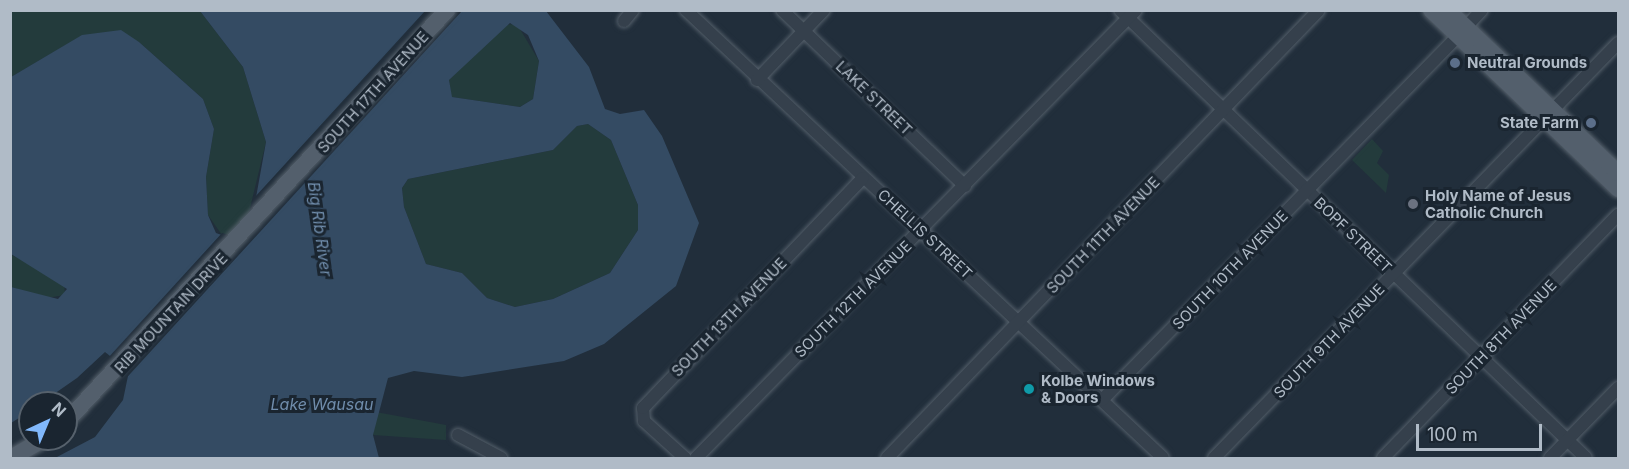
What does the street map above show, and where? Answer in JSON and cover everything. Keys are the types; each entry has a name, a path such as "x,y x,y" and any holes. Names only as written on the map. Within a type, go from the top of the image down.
{"main road":[{"name":"SOUTH 17TH AVENUE","path":"274,201 447,10"},
{"path":"1431,10 1462,31 1549,114 1618,173"},
{"path":"1448,10 1462,31"},
{"path":"1549,114 1618,189"},
{"name":"RIB MOUNTAIN DRIVE","path":"78,410 274,201"},
{"path":"11,459 24,451"}],"street":[{"path":"624,21 633,10"},
{"name":"CHELLIS STREET","path":"686,10 1163,459"},
{"name":"LAKE STREET","path":"782,10 965,186"},
{"path":"758,80 824,10"},
{"name":"SOUTH 11TH AVENUE","path":"886,459 1320,10"},
{"name":"SOUTH 10TH AVENUE","path":"1102,400 1482,10"},
{"name":"BOPF STREET","path":"1128,13 1223,110 1586,459"},
{"name":"SOUTH 12TH AVENUE","path":"696,459 965,186 1128,13"},
{"name":"SOUTH 9TH AVENUE","path":"1214,459 1618,43"},
{"name":"SOUTH 13TH AVENUE","path":"685,459 644,421 643,408 863,178"},
{"name":"SOUTH 8TH AVENUE","path":"1383,459 1618,215"},
{"path":"1550,459 1618,388"},
{"path":"458,435 501,459"}],"green space":[{"path":"10,11 200,11 243,67 266,142 244,233 224,238 208,215 206,177 214,129 203,99 139,42 83,35 11,77"},
{"path":"517,24 539,61 533,99 520,107 451,97 449,80 501,25"},
{"path":"588,124 611,140 638,205 638,230 610,273 553,299 515,307 487,298 462,273 426,264 404,207 402,188 408,179 553,150 577,126"},
{"path":"1372,139 1383,151 1377,163 1389,175 1386,193 1352,160"},
{"path":"10,254 64,282 65,295 47,298 11,287"},
{"path":"376,412 446,425 446,440 373,435"}],"water":[{"path":"200,11 546,11 589,67 605,109 620,114 644,110 662,136 699,223 676,286 604,344 564,361 462,377 414,371 388,378 373,435 379,458 55,458 68,451 78,451 78,446 95,437 123,400 129,371 105,352 77,378 58,391 18,391 18,419 11,423 11,287 58,299 67,289 11,254 11,77 82,35 121,30 139,42 203,99 214,129 206,177 208,215 216,233 233,239 253,214 266,142 243,67","holes":["510,23 528,35 539,61 533,99 520,107 452,97 449,80","588,124 611,140 638,205 638,230 610,273 553,299 515,307 487,298 462,273 426,264 404,207 402,188 408,179 553,150 577,126"]}],"pier":[{"path":"425,11 462,11 120,385 125,372 108,358 222,233 233,236 250,213 253,199"}],"place":[{"name":"Neutral Grounds","path":"1455,63"},
{"name":"State Farm","path":"1591,123"},
{"name":"Holy Name of Jesus Catholic Church","path":"1413,204"},
{"name":"Kolbe Windows & Doors","path":"1029,389"}],"water label":[{"name":"Big Rib River","path":"320,229"},
{"name":"Lake Wausau","path":"322,404"}]}
